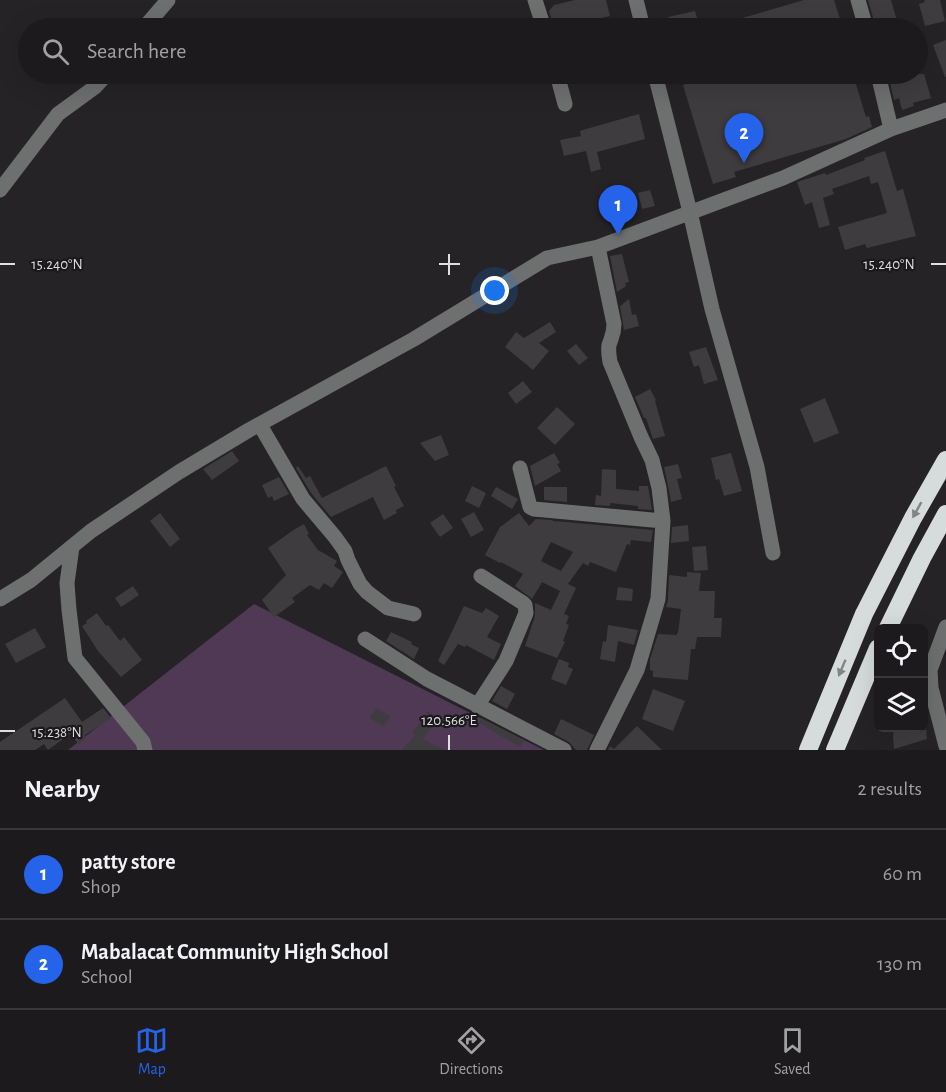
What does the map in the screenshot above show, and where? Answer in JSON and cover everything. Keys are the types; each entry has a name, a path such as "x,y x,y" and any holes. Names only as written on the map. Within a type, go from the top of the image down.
{"highway":[{"path":"808,750 878,586 912,518 946,460"},
{"path":"890,624 946,514"},
{"path":"836,750 874,660"}],"street":[{"path":"153,18 168,0"},
{"path":"535,0 541,18"},
{"path":"636,0 640,18"},
{"path":"858,0 863,18"},
{"path":"0,190 58,114 98,84"},
{"path":"559,84 565,104"},
{"path":"658,84 712,309 757,467 773,553"},
{"path":"880,84 891,129"},
{"path":"0,598 31,580 91,531 179,472 249,430 414,339 547,258 598,247 783,178 891,129 946,110"},
{"path":"597,750 637,670 655,609 663,521 659,488 652,460 610,362 608,350 614,333 614,324 598,247"},
{"path":"260,425 303,499 345,551 360,584 388,608 414,614"},
{"path":"520,468 530,507 534,509 663,521"},
{"path":"72,547 67,583 75,658 143,742 145,750"},
{"path":"477,706 506,661 526,613 523,603 481,576"},
{"path":"946,627 930,670 931,688 946,746"},
{"path":"365,639 427,679 564,750"}],"shaded area":[{"path":"254,604 544,750 68,750"}],"building":[{"path":"575,0 606,0 610,16 551,18 549,11 554,5"},
{"path":"804,0 834,0 840,18 742,18"},
{"path":"868,0 891,0 896,18 873,18"},
{"path":"924,0 940,0 945,21 928,25 928,18 923,18 919,4 925,2"},
{"path":"695,11 697,18 668,18"},
{"path":"946,40 946,77 945,77 933,45"},
{"path":"856,84 866,117 869,116 872,127 846,139 734,172 736,177 713,184 683,85"},
{"path":"890,84 927,84 931,98 913,103 914,106 902,110 899,98 894,100"},
{"path":"639,114 645,139 597,152 601,169 591,172 586,151 564,156 560,140 581,136 580,131"},
{"path":"885,151 897,191 903,189 916,236 867,248 865,244 845,250 838,227 887,213 878,182 871,184 869,176 832,189 834,194 823,198 830,225 819,228 812,202 805,205 797,182 825,173 826,175"},
{"path":"650,190 655,206 642,209 638,193"},
{"path":"622,254 629,282 617,292 610,256"},
{"path":"629,299 632,315 636,314 639,326 624,330 620,306"},
{"path":"550,322 556,332 539,343 549,351 533,370 505,347 516,332 524,338"},
{"path":"576,344 588,358 579,365 567,351"},
{"path":"706,347 718,380 704,384 699,365 694,367 689,352"},
{"path":"523,381 532,392 516,404 508,393"},
{"path":"650,389 656,400 665,436 653,439 646,418 635,397"},
{"path":"825,398 839,433 814,443 800,409"},
{"path":"557,407 575,424 555,445 537,428"},
{"path":"441,435 449,455 435,461 420,443"},
{"path":"232,451 239,461 212,480 203,469"},
{"path":"554,453 560,463 557,464 561,471 535,486 530,466"},
{"path":"731,453 742,491 724,496 719,479 716,480 711,458"},
{"path":"678,464 682,478 677,479 682,499 671,502 664,467"},
{"path":"298,466 306,478 310,476 322,498 386,466 404,506 384,520 373,497 331,517 311,493 296,468"},
{"path":"602,469 616,470 616,489 639,491 639,486 648,486 652,510 610,503 610,506 595,505 596,495 601,496"},
{"path":"279,477 289,494 274,501 272,496 268,498 262,485"},
{"path":"472,486 486,493 479,508 465,501"},
{"path":"496,487 518,499 512,509 491,496"},
{"path":"544,487 567,487 567,502 544,500"},
{"path":"474,512 484,530 471,537 461,519"},
{"path":"160,513 180,539 170,547 150,521"},
{"path":"519,513 529,526 536,519 653,530 651,542 631,540 630,545 627,544 616,572 590,562 588,566 583,563 568,584 576,588 564,614 569,616 566,624 569,625 563,641 565,642 557,658 525,646 535,616 535,603 551,610 560,591 542,582 532,599 515,586 523,574 485,555 500,527","holes":["551,542 573,552 561,571 541,561"]},
{"path":"443,514 453,528 440,537 430,523"},
{"path":"304,524 309,534 307,535 318,550 337,561 334,566 343,572 332,588 324,583 319,590 310,585 292,598 295,602 274,617 262,600 286,575 268,548"},
{"path":"688,525 689,541 671,543 672,527"},
{"path":"706,546 708,570 694,571 692,547"},
{"path":"687,572 701,573 699,591 715,591 714,618 722,618 721,637 697,637 695,649 691,649 688,680 653,677 653,671 650,670 650,659 658,634 677,635 678,633 681,609 666,607 669,575 687,577"},
{"path":"133,586 139,595 121,607 115,598"},
{"path":"618,587 633,589 632,601 616,600"},
{"path":"464,606 482,613 486,608 499,616 487,637 501,644 494,660 466,645 465,647 458,644 444,665 438,661"},
{"path":"97,613 120,641 124,637 142,660 121,677 98,651 82,626"},
{"path":"608,625 638,630 634,645 618,641 615,662 600,659 603,641 606,642"},
{"path":"35,628 46,647 16,663 5,644"},
{"path":"391,632 419,648 414,659 386,641"},
{"path":"559,659 569,663 568,667 573,669 566,685 551,679"},
{"path":"501,686 515,694 507,709 492,701"},
{"path":"653,689 685,701 673,731 642,719"},
{"path":"65,698 82,722 103,708 111,718 85,735 86,738 78,744 71,733 48,750 44,744 35,750 0,750 0,742"},
{"path":"376,708 390,716 384,727 370,718"},
{"path":"428,711 438,718 423,739 444,750 402,750 415,735 412,733"},
{"path":"481,718 524,740 520,747 479,723"},
{"path":"561,719 594,735 587,750 576,750 569,742 554,734"},
{"path":"637,726 662,750 608,750 610,746 614,749"},
{"path":"894,732 926,732 927,739 894,749"}],"place":[{"name":"Mabalacat Community High School","path":"744,163"},
{"name":"patty store","path":"618,235"}]}
